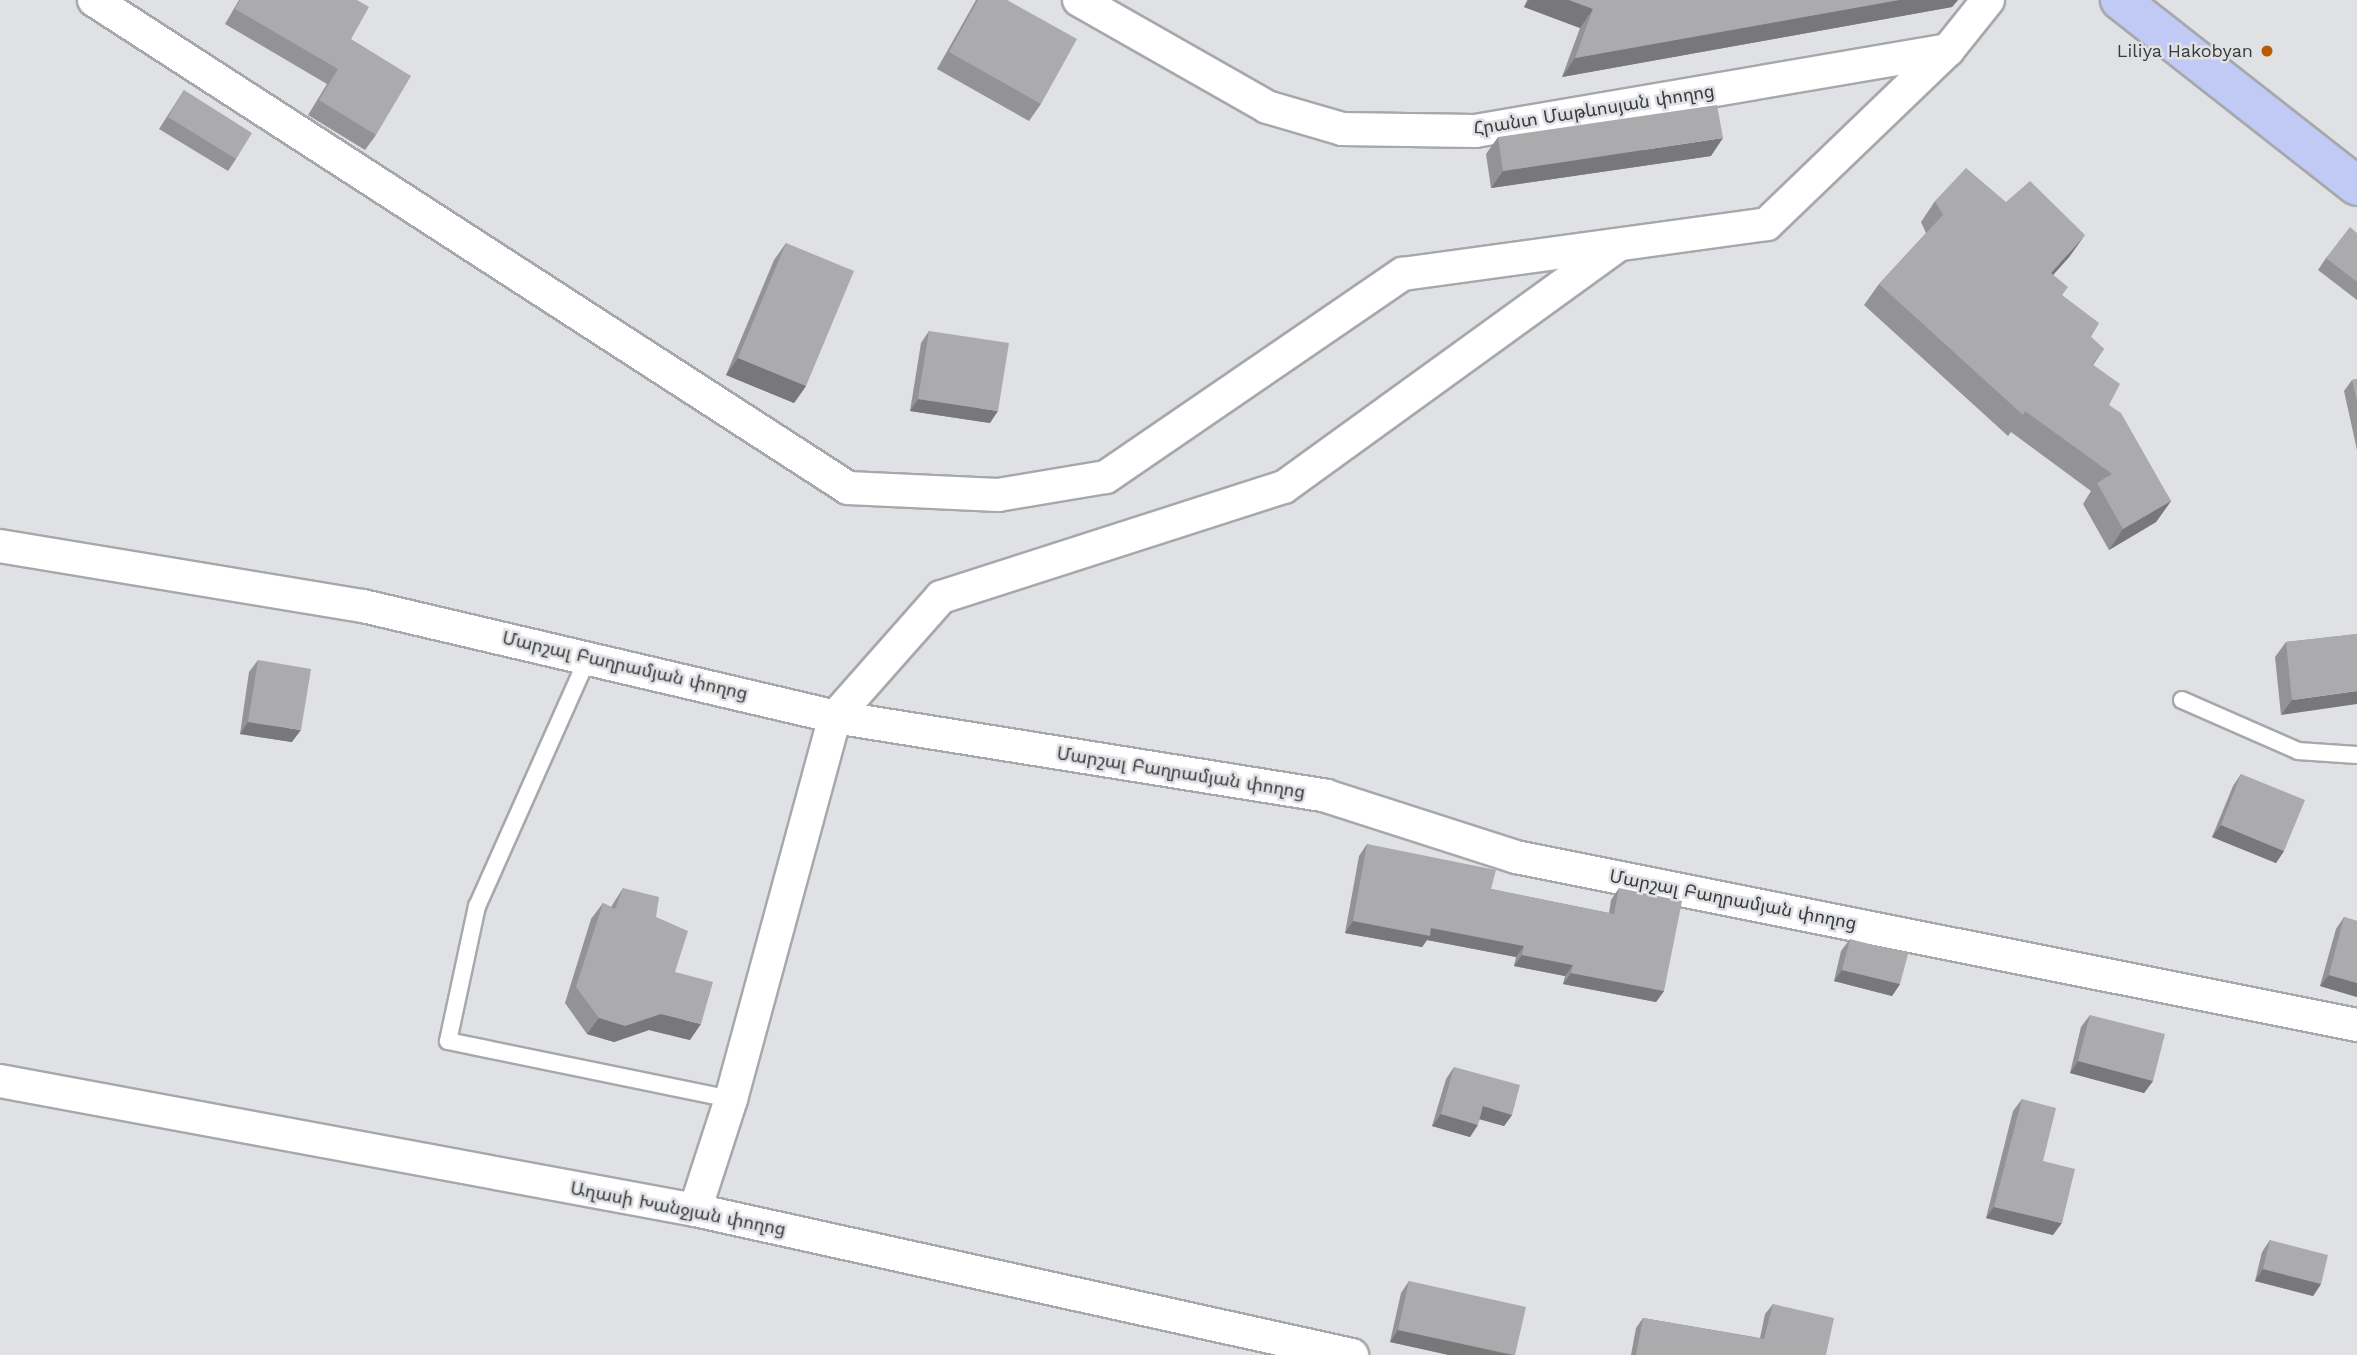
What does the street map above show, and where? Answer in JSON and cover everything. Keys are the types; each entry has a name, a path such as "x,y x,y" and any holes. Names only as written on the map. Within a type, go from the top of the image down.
{"main road":[{"path":"2120,0 2357,186"}],"street":[{"path":"94,0 848,488 998,495 1106,477 1403,274 1767,224 1948,50 1988,0"},
{"name":"Հրանտ Մաթևոսյան փողոց","path":"1079,0 1267,107 1342,129 1475,131 1948,50"},
{"path":"695,1210 730,1099 835,717 941,597 1284,487 1620,244"},
{"name":"Մարշալ Բաղրամյան փողոց","path":"0,546 363,606 589,656 835,717 1326,796 1516,857 2357,1025"},
{"name":"Աղասի Խանջյան փողոց","path":"0,1081 695,1210 1352,1355"}],"lane":[{"path":"589,656 477,906 448,1041 730,1099"},
{"path":"2182,700 2298,751 2357,755"}],"building":[{"path":"240,0 357,0 369,7 351,39 411,76 376,135 319,100 338,69 235,9"},
{"path":"978,0 1007,0 1077,39 1041,104 949,52"},
{"path":"1569,0 1899,0 1575,58 1593,9"},
{"path":"184,90 252,133 236,159 168,117"},
{"path":"1717,105 1723,138 1503,171 1498,137"},
{"path":"1966,168 2006,202 2030,181 2085,235 2051,273 2068,287 2062,295 2099,323 2091,337 2104,349 2092,364 2120,384 2109,405 2121,413 2171,501 2123,529 2097,483 2112,474 2025,411 2023,415 1879,284 1943,215 1935,201"},
{"path":"2350,227 2357,233 2357,282 2326,258"},
{"path":"786,243 854,271 806,386 738,358"},
{"path":"929,331 1009,343 998,411 918,399"},
{"path":"2357,379 2357,401 2352,380"},
{"path":"2357,634 2357,691 2292,700 2286,642"},
{"path":"258,660 311,669 301,730 248,722"},
{"path":"2241,774 2305,800 2284,851 2221,825"},
{"path":"1367,844 1496,870 1491,889 1614,914 1619,888 1682,901 1664,991 1571,973 1573,965 1522,955 1524,946 1431,928 1430,936 1353,921"},
{"path":"623,888 659,897 656,917 688,931 675,972 713,982 701,1024 661,1014 625,1026 599,1018 576,987 603,903 615,909"},
{"path":"2344,917 2357,921 2357,983 2329,975"},
{"path":"1850,939 1908,954 1900,984 1842,970"},
{"path":"2090,1015 2165,1034 2153,1081 2078,1061"},
{"path":"1454,1067 1520,1085 1512,1115 1483,1106 1478,1125 1441,1114"},
{"path":"2022,1099 2056,1108 2043,1161 2075,1169 2062,1223 1994,1207"},
{"path":"2270,1240 2328,1255 2321,1284 2263,1269"},
{"path":"1409,1281 1526,1307 1515,1355 1398,1330"},
{"path":"1773,1304 1834,1318 1826,1355 1636,1355 1643,1318 1764,1339"}],"place":[{"name":"Liliya Hakobyan","path":"2267,51"}]}
